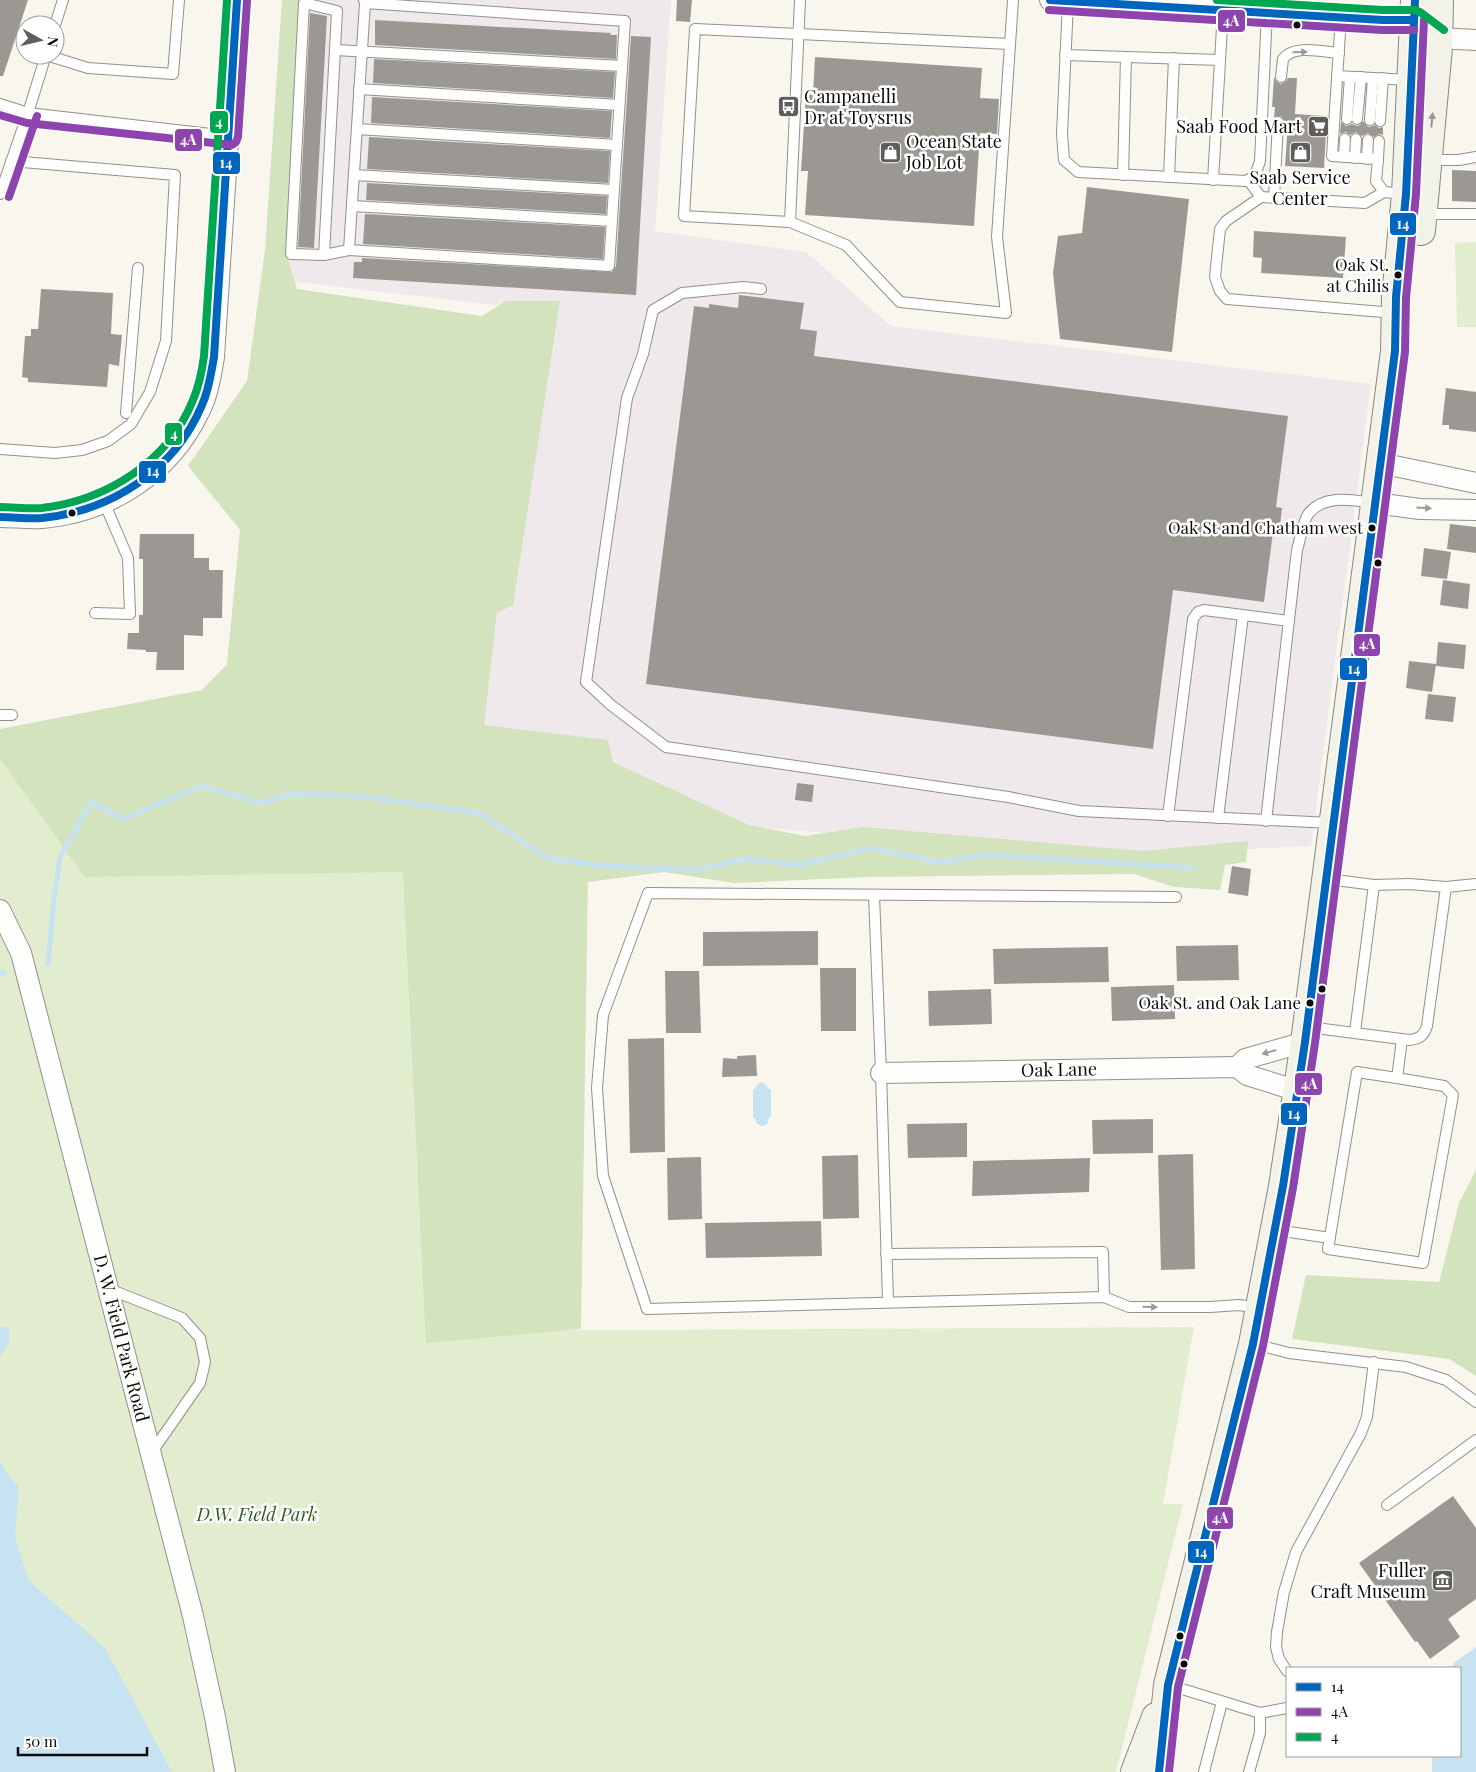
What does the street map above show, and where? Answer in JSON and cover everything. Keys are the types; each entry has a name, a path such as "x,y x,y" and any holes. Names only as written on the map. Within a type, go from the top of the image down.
{"main road":[{"path":"1135,1772 1168,1685 1253,1344 1276,1230 1306,1034 1395,351 1401,314 1413,290 1410,199 1424,80 1438,38 1438,0"},
{"path":"1410,199 1429,160 1420,7"},
{"path":"1159,1772 1168,1685"}],"street":[{"path":"0,517 41,518 74,513 129,490 151,475 170,457 200,411 210,382 214,357 237,0"},
{"path":"235,25 253,0"},
{"path":"1059,0 1197,4 1223,10 1279,9 1341,17 1420,7 1438,38 1476,40"},
{"path":"1380,463 1476,483"},
{"path":"1375,503 1420,509 1476,510"},
{"name":"D. W. Field Park Road","path":"0,910 22,953 193,1616 225,1772"},
{"name":"Oak Lane","path":"1237,1067 1244,1059 1306,1034"},
{"name":"Oak Lane","path":"881,1073 1237,1067 1247,1075 1298,1091"}],"lane":[{"path":"58,15 62,0"},
{"path":"0,194 46,55 88,68 173,74 179,0"},
{"path":"790,222 800,0"},
{"path":"1010,44 695,29 684,216 790,222 846,245 900,302 1006,313 997,237 1013,0"},
{"path":"1059,0 1066,55 1062,134 1064,160 1078,172 1213,180 1246,181 1255,176 1260,161 1279,9"},
{"path":"324,256 337,11 304,3 291,254 324,256 349,250 609,266 625,21 365,1 349,250"},
{"path":"1213,180 1223,10"},
{"path":"1341,17 1332,156 1372,159"},
{"path":"335,50 622,66"},
{"path":"1281,77 1283,59 1291,52 1339,53"},
{"path":"1066,55 1220,60"},
{"path":"1123,175 1126,57"},
{"path":"1169,177 1174,58"},
{"path":"1338,76 1424,80"},
{"path":"1352,119 1356,77"},
{"path":"1375,120 1378,78"},
{"path":"359,89 619,105"},
{"path":"0,104 28,113 228,136"},
{"path":"1274,198 1278,122"},
{"path":"357,129 617,145"},
{"path":"1349,158 1351,139"},
{"path":"1374,141 1372,159 1376,181 1410,199 1476,214"},
{"path":"1429,160 1476,158"},
{"path":"0,449 55,453 82,450 108,440 131,424 150,392 166,341 175,175 11,161"},
{"path":"354,175 614,190"},
{"path":"1248,180 1261,197"},
{"path":"1401,314 1228,299 1220,291 1216,277 1220,228 1226,221 1261,197 1365,203 1410,199"},
{"path":"352,206 612,221"},
{"path":"126,412 138,268"},
{"path":"761,289 743,286 682,293 653,310 643,354 628,398 586,682 610,705 666,746 1008,797 1079,811 1333,823"},
{"path":"1266,821 1297,550 1308,514 1324,501 1346,500 1375,503"},
{"path":"95,613 130,614 128,558 104,502"},
{"path":"1168,816 1193,619 1198,612 1204,610 1289,621"},
{"path":"1218,818 1243,615"},
{"path":"0,715 12,715"},
{"path":"1326,879 1374,885 1409,884 1446,887 1476,884"},
{"path":"1355,1032 1374,885"},
{"path":"1306,1034 1355,1032 1416,1040 1425,1032 1446,887"},
{"path":"1176,896 648,893 603,1015 597,1088 603,1176 646,1309 1104,1297 1129,1307 1210,1307 1240,1304 1261,1309"},
{"path":"874,895 888,1302"},
{"path":"1397,1078 1402,1039"},
{"path":"1357,1072 1397,1078 1444,1086 1452,1095 1424,1263 1328,1249 1357,1072"},
{"path":"1276,1230 1330,1238"},
{"path":"886,1254 1103,1252 1104,1297"},
{"path":"108,1289 182,1318 200,1338 205,1362 200,1383 151,1454"},
{"path":"1253,1344 1288,1353 1406,1367 1446,1380 1476,1402"},
{"path":"1286,1670 1279,1659 1276,1647 1280,1612 1286,1584 1296,1552 1361,1433 1367,1417 1374,1362"},
{"path":"1387,1505 1476,1440"},
{"path":"1168,1685 1260,1714 1286,1708"},
{"path":"1204,1772 1222,1702"},
{"path":"1249,1772 1260,1733 1260,1714"}],"shaded area":[{"path":"298,0 671,0 655,231 806,252 891,326 1371,384 1311,846 1142,854 729,826 479,733 545,311 271,279"}],"green space":[{"path":"282,0 303,0 287,256 297,289 482,316 506,301 560,301 513,605 497,613 484,725 608,740 613,762 749,825 805,836 863,827 1143,851 1248,841 1246,862 1225,865 1220,890 1174,887 1134,874 866,877 734,883 664,872 588,882 581,1329 426,1343 403,872 85,877 0,759 0,729 202,690 227,664 240,530 188,466 247,381 265,250"},
{"path":"1476,242 1476,327 1457,327 1455,243"},
{"name":"D.W. Field Park","path":"0,737 414,861 435,1331 1194,1327 1163,1504 1183,1504 1116,1772 0,1772"},
{"path":"1476,1170 1476,1376 1449,1359 1292,1339 1306,1275 1439,1282 1459,1203"}],"water":[{"path":"763,1082 771,1089 771,1117 767,1124 762,1126 757,1124 755,1118 753,1118 753,1089"},
{"path":"0,1327 9,1327 9,1342 0,1356"},
{"path":"0,1461 6,1472 19,1487 15,1537 29,1581 105,1648 172,1772 1,1772"},
{"path":"1476,1647 1476,1772 1432,1772 1432,1757 1461,1757 1461,1667 1452,1667 1454,1663"}],"building":[{"path":"0,0 28,0 23,15 15,15 15,40 3,76 0,76"},
{"path":"677,0 692,0 690,22 676,21"},
{"path":"310,13 327,16 314,248 298,247"},
{"path":"375,20 611,33 610,35 617,35 616,59 375,45"},
{"path":"631,36 651,37 636,295 353,278 354,262 362,262 362,258 612,272 616,266"},
{"name":"Ocean State Job Lot","path":"815,57 982,68 980,98 999,99 997,134 980,133 974,226 805,215 808,171 801,171 806,94 813,95"},
{"path":"374,59 615,72 613,98 373,83"},
{"path":"1274,77 1281,84 1288,78 1297,78 1295,114 1327,116 1324,168 1285,166 1288,123 1281,116 1274,117 1275,107 1272,107"},
{"path":"372,97 612,111 610,138 371,123"},
{"path":"1363,121 1369,127 1375,125 1379,128 1383,127 1383,135 1379,134 1374,137 1368,133 1362,136 1356,132 1350,135 1346,132 1340,134 1341,122 1346,126 1352,124 1357,126"},
{"path":"369,137 610,151 608,183 367,169"},
{"path":"1452,170 1476,171 1476,202 1452,201"},
{"path":"367,183 607,196 606,214 366,200"},
{"path":"1087,187 1189,199 1172,352 1060,339 1053,273 1058,236 1082,233"},
{"path":"365,214 605,227 603,259 363,244"},
{"path":"1254,231 1346,237 1343,278 1261,273 1262,258 1253,257"},
{"path":"41,289 113,293 111,334 122,335 119,366 109,364 107,387 28,382 28,378 22,377 25,336 31,336 31,329 38,329"},
{"path":"739,295 804,303 800,329 817,331 814,356 1288,416 1276,507 1282,508 1280,525 1274,524 1264,602 1173,590 1153,749 646,684 694,306 709,308 709,304 738,308"},
{"path":"1446,388 1476,392 1476,432 1449,429 1449,425 1442,425"},
{"path":"1450,524 1476,527 1476,553 1447,549"},
{"path":"140,534 194,534 194,558 209,558 209,570 223,570 222,618 203,618 203,636 184,635 184,670 156,670 157,652 127,649 128,633 139,633 139,615 143,615 143,559 139,559"},
{"path":"1424,548 1451,552 1447,579 1421,576"},
{"path":"1443,580 1470,584 1468,609 1440,605"},
{"path":"1438,642 1466,645 1464,669 1436,666"},
{"path":"1409,661 1436,664 1432,692 1406,688"},
{"path":"1428,694 1456,697 1453,722 1425,719"},
{"path":"797,783 814,785 812,802 795,800"},
{"path":"1232,866 1251,869 1248,896 1228,893"},
{"path":"818,931 818,965 703,966 703,932"},
{"path":"1238,945 1239,980 1177,981 1176,946"},
{"path":"1108,947 1109,982 994,984 993,949"},
{"path":"820,968 856,968 856,1031 821,1031"},
{"path":"665,971 699,971 701,1033 666,1033"},
{"path":"1174,985 1175,1019 1112,1021 1111,987"},
{"path":"991,989 992,1024 929,1026 928,991"},
{"path":"664,1038 665,1152 630,1153 628,1039"},
{"path":"756,1055 757,1076 722,1077 723,1058 737,1059 737,1056"},
{"path":"1153,1119 1153,1153 1093,1154 1092,1120"},
{"path":"967,1123 967,1157 908,1158 907,1124"},
{"path":"1193,1154 1195,1269 1161,1270 1158,1155"},
{"path":"858,1155 859,1218 823,1219 822,1156"},
{"path":"701,1157 702,1219 668,1220 667,1158"},
{"path":"1090,1158 1089,1192 972,1196 973,1161"},
{"path":"821,1221 822,1256 706,1258 705,1223"},
{"name":"Fuller Craft Museum","path":"1453,1496 1476,1528 1476,1599 1448,1619 1460,1637 1430,1659 1417,1641 1415,1642 1359,1563"}],"waterway":[{"path":"48,964 60,857 91,802 123,819 201,786 260,803 294,794 359,796 479,813 547,858 603,866 697,870 745,859 800,865 871,848 938,862 988,855 1195,868"}],"transit line":[{"name":"4","path":"0,507 42,508 66,504 112,487 151,459 168,442 182,422 193,400 204,356 227,0"},
{"name":"14","path":"0,517 42,518 68,514 92,507 116,496 138,483 158,467 175,449 190,428 202,405 214,357 237,0"},
{"name":"14","path":"1050,0 1383,20 1414,20"},
{"name":"4","path":"1217,0 1383,10 1415,10 1444,30"},
{"name":"14","path":"1159,1772 1168,1685 1253,1344 1283,1186 1305,1042 1395,351 1396,297 1406,194 1415,0"},
{"name":"4A","path":"0,115 27,123 232,145 238,137 247,1"},
{"name":"4A","path":"1049,10 1382,30 1414,30"},
{"name":"4A","path":"1169,1772 1178,1687 1263,1346 1293,1188 1315,1043 1405,352 1406,298 1416,194 1424,20"},
{"name":"4A","path":"9,197 37,116"}],"place":[{"name":"Campanelli Dr at Toysrus","path":"788,107"},
{"name":"Saab Food Mart","path":"1318,127"},
{"name":"Ocean State Job Lot","path":"890,152"},
{"name":"Saab Service Center","path":"1300,153"},
{"name":"Oak St. at Chilis","path":"1398,275"},
{"name":"Oak St and Chatham west","path":"1372,528"},
{"name":"Oak St. and Oak Lane","path":"1310,1003"},
{"name":"Fuller Craft Museum","path":"1442,1581"}]}
